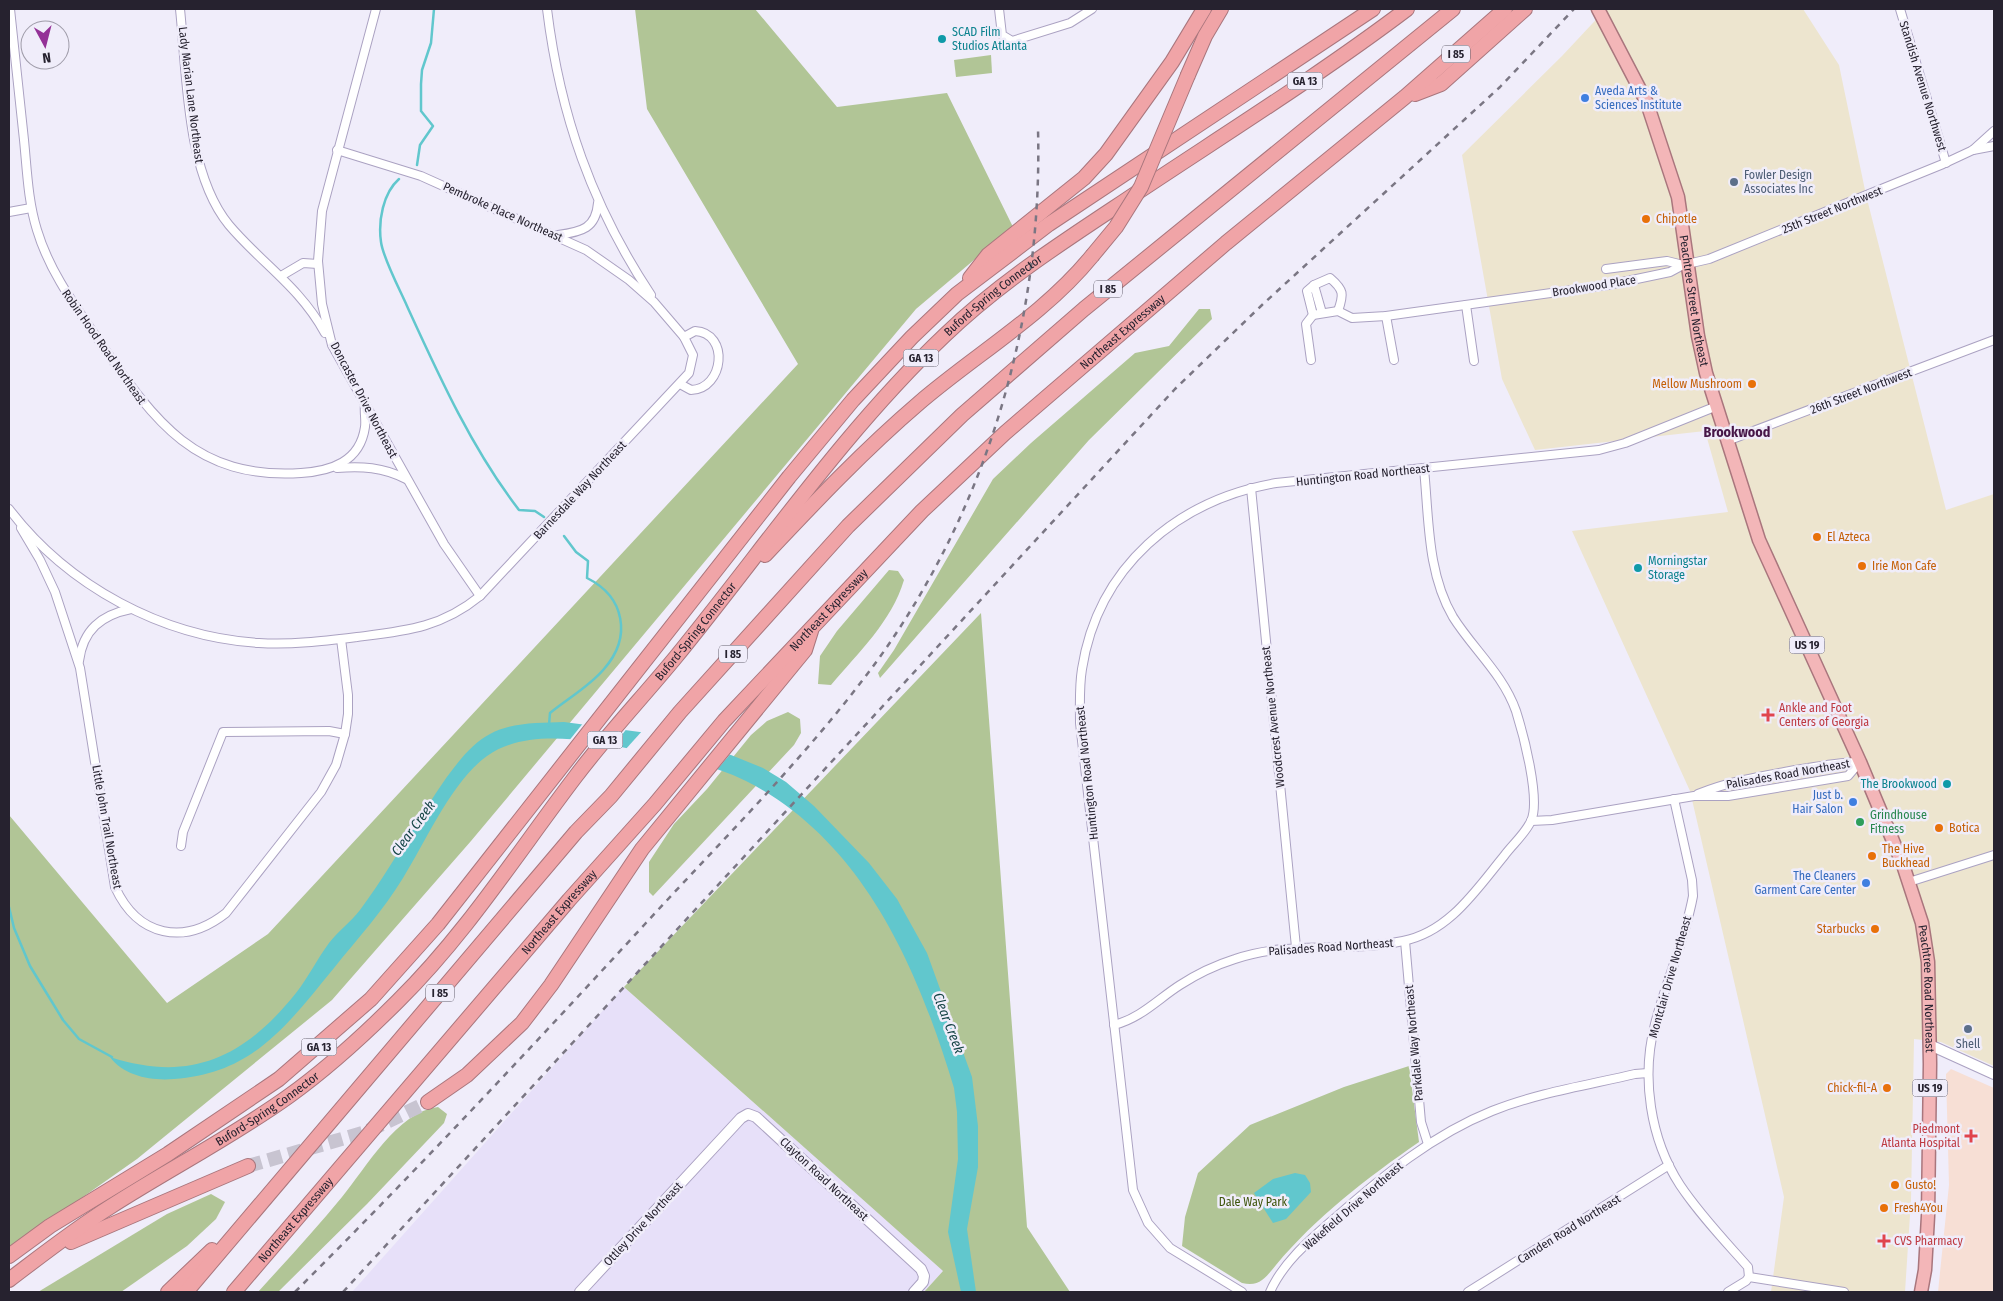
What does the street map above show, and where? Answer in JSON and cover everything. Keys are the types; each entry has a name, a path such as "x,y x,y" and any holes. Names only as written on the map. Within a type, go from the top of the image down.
{"highway":[{"path":"957,294 988,255 1084,178 1106,154 1172,62 1204,9"},
{"path":"698,627 806,512 868,450 919,403 1058,293 1092,256 1116,227 1141,187 1205,36 1221,9"},
{"name":"Buford-Spring Connector","path":"9,1256 50,1226 239,1108 280,1079 371,999 438,924 789,477 853,400 912,337 957,294 1049,224 1373,9"},
{"name":"Buford-Spring Connector","path":"9,1280 110,1207 180,1167 290,1096 365,1032 434,963 577,774 633,705 674,660 833,456 909,370 977,306 1051,250 1315,74 1407,9"},
{"name":"I 85","path":"186,1292 576,832 611,796 680,712 848,526 962,415 1084,309 1453,9"},
{"name":"Northeast Expressway","path":"234,1292 569,900 655,804 724,721 922,511 1005,433 1226,243 1405,97 1505,9"},
{"path":"1405,97 1441,84 1525,9"},
{"name":"Peachtree Street Northeast","path":"1603,11 1641,89 1678,197 1686,265 1698,336 1717,406 1759,540 1834,704"},
{"path":"428,1102 474,1069 522,1023 551,985 615,886 674,807 805,650 812,626"},
{"name":"Peachtree Road Northeast","path":"1834,704 1909,882 1922,923 1928,962 1930,1045 1928,1216 1925,1270 1921,1292"},
{"path":"41,1256 248,1166"},
{"path":"168,1292 271,1192"}],"street":[{"name":"Robin Hood Road Northeast","path":"10,9 32,208 43,249 62,287 134,391 166,429 203,454 242,469 283,474 357,466 379,469 406,479"},
{"name":"Lady Marian Lane Northeast","path":"180,9 194,140 200,169 211,197 228,224 281,276 310,309 332,345"},
{"name":"Doncaster Drive Northeast","path":"376,9 322,211 318,264 322,304 332,345 444,544 480,596"},
{"path":"547,9 564,105 584,167 618,240 654,302"},
{"path":"999,9 1002,35 1012,40 1024,39 1070,24 1092,9"},
{"name":"Standish Avenue Northwest","path":"1900,9 1946,163"},
{"name":"25th Street Northwest","path":"1973,150 1994,131"},
{"name":"25th Street Northwest","path":"1686,265 1709,259 1946,163 1973,150 1994,146"},
{"name":"Pembroke Place Northeast","path":"337,150 421,176 558,235 608,264 654,302"},
{"path":"558,235 571,234 592,223 597,214 598,200"},
{"path":"9,212 32,208"},
{"name":"Brookwood Place","path":"1606,269 1667,261 1686,265"},
{"path":"281,276 303,263 318,264"},
{"name":"Brookwood Place","path":"1338,311 1352,318 1386,316 1608,285 1670,272 1686,265"},
{"path":"1311,360 1306,324 1313,314 1338,311 1343,298 1340,286 1330,278 1314,285 1307,292 1313,314"},
{"path":"1314,285 1322,313"},
{"name":"Barnesdale Way Northeast","path":"17,520 69,570 131,609 181,628 234,640 288,644 404,632 427,626 455,614 480,596 689,373 693,362 691,349 684,337 654,302"},
{"path":"1466,305 1474,361"},
{"path":"1386,316 1394,360"},
{"path":"680,384 691,390 703,388 714,378 719,362 717,347 707,334 695,332 684,337"},
{"name":"26th Street Northwest","path":"1728,441 1994,340"},
{"path":"335,468 350,457 360,443 365,426 365,405"},
{"name":"Huntington Road Northeast","path":"1242,1292 1170,1248 1159,1237 1141,1210 1133,1190 1080,723 1080,688 1086,650 1095,621 1109,593 1126,568 1146,545 1170,525 1196,508 1224,496 1251,488 1599,450 1625,443 1717,406"},
{"path":"1424,468 1432,557 1438,582 1454,618 1496,673 1515,708 1524,737 1534,795 1531,821"},
{"name":"Woodcrest Avenue Northeast","path":"1251,488 1296,947"},
{"path":"9,509 17,520"},
{"name":"Little John Trail Northeast","path":"17,520 55,592 79,666 115,887 122,901 133,915 146,925 161,931 178,933 196,931 212,924 226,913 322,792 336,765 345,734 348,695 341,639"},
{"path":"79,666 82,644 93,627 110,614 131,609"},
{"path":"181,846 183,832 219,737 223,732 229,730 329,731 345,734"},
{"name":"Palisades Road Northeast","path":"1694,796 1724,784 1844,762 1860,762"},
{"name":"Palisades Road Northeast","path":"1114,1025 1137,1017 1179,985 1216,966 1255,953 1296,947 1381,945 1405,941 1434,929 1458,910 1531,821 1552,820 1694,796 1728,796 1848,776 1860,762"},
{"name":"Montclair Drive Northeast","path":"1674,799 1692,880 1693,896 1654,1025 1648,1073 1653,1119 1669,1165 1691,1200 1748,1268 1749,1277"},
{"path":"1909,882 1994,855"},
{"name":"Parkdale Way Northeast","path":"1405,941 1422,1122 1428,1144"},
{"path":"1930,1045 1994,1074"},
{"name":"Wakefield Drive Northeast","path":"1270,1292 1280,1274 1312,1239 1370,1188 1428,1144 1471,1120 1514,1103 1636,1074 1648,1073"},
{"name":"Clayton Road Northeast","path":"706,1156 744,1116 752,1115 756,1117 921,1269 924,1276 923,1282 914,1292"},
{"name":"Ottley Drive Northeast","path":"580,1292 706,1156"},
{"name":"Camden Road Northeast","path":"1468,1292 1669,1165"},
{"path":"1728,1292 1746,1281 1749,1277 1844,1292"}],"shaded area":[{"path":"1606,9 1803,9 1839,65 1866,195 1946,510 1994,494 1994,1066 1941,1042 1914,1039 1911,1200 1905,1292 1771,1292 1784,1197 1690,791 1572,531 1728,512 1705,431 1535,450 1502,379 1462,155 1562,56"},
{"path":"624,987 943,1271 924,1292 352,1292"},
{"name":"Piedmont Atlanta Hospital","path":"1951,1069 1994,1088 1994,1292 1938,1292 1949,1185 1946,1074"}],"green space":[{"path":"635,9 755,9 837,107 947,93 1013,227 916,309 471,841 332,1000 137,1159 9,1249 9,815 167,1003 268,934 798,364 647,109"},
{"path":"991,55 992,73 956,77 954,60"},
{"path":"1199,309 1210,309 1212,319 1089,440 880,678 878,673 894,650 993,479 1031,443 1135,353 1169,346"},
{"path":"889,570 898,571 904,580 899,595 883,623 831,685 818,684 820,656 837,631"},
{"path":"981,613 1027,1227 1070,1292 924,1292 943,1271 624,987"},
{"path":"788,712 800,719 801,733 794,745 653,896 649,892 649,862 674,824 707,789 751,735 767,721"},
{"name":"Dale Way Park","path":"1409,1066 1419,1142 1361,1184 1325,1214 1291,1247 1262,1280 1253,1284 1242,1283 1182,1246 1185,1217 1198,1173 1250,1125 1344,1087"},
{"path":"438,1107 447,1114 444,1123 367,1204 278,1292 258,1292 332,1209 372,1157 396,1130 409,1119 423,1111"},
{"path":"211,1194 225,1202 216,1219 187,1246 121,1292 38,1292 167,1214"}],"water":[{"name":"Clear Creek","path":"564,722 655,734 731,755 763,768 786,782 814,806 869,863 897,899 927,953 972,1077 978,1126 978,1167 967,1229 976,1292 961,1292 948,1232 958,1159 957,1112 954,1088 923,998 903,954 881,912 854,873 823,838 787,807 746,781 703,765 573,739 536,739 502,748 487,756 462,780 387,902 301,1008 266,1043 226,1067 202,1075 174,1079 147,1078 130,1073 110,1057 139,1064 165,1067 190,1065 213,1059 235,1049 256,1034 296,993 329,943 360,910 441,786 469,750 490,734 507,727"},
{"path":"1295,1173 1305,1175 1310,1183 1311,1192 1286,1219 1273,1223 1254,1193 1273,1179"}],"pier":[{"path":"584,722 628,727 612,748 568,742"},
{"path":"643,730 655,731 732,752 715,772 625,750"}],"waterway":[{"path":"417,165 420,145 433,126 421,111 421,84 422,70 431,43 434,9"},
{"path":"399,179 385,200 381,217 380,234 382,249 388,265 444,385 486,462 519,510 535,511 544,517"},
{"path":"549,725 550,713 585,687 604,669 613,657 621,631 620,619 610,596 600,586 587,578 588,561 576,552 564,536"},
{"path":"9,907 14,928 30,966 63,1020 79,1039 112,1057"}],"tunnel":[{"path":"248,1166 366,1132 428,1102"}],"railway":[{"path":"343,1292 1175,389 1262,305 1500,87 1574,9"},
{"path":"295,1292 472,1110 765,796 850,696 877,661 916,602 950,539 978,475 1001,408 1019,340 1031,270 1037,200 1038,129"}],"place":[{"name":"SCAD Film Studios Atlanta","path":"942,39"},
{"name":"Aveda Arts & Sciences Institute","path":"1585,98"},
{"name":"Fowler Design Associates Inc","path":"1734,182"},
{"name":"Chipotle","path":"1646,219"},
{"name":"Mellow Mushroom","path":"1752,384"},
{"name":"El Azteca","path":"1817,537"},
{"name":"Irie Mon Cafe","path":"1862,566"},
{"name":"Morningstar Storage","path":"1638,568"},
{"name":"Ankle and Foot Centers of Georgia","path":"1768,715"},
{"name":"The Brookwood","path":"1947,784"},
{"name":"Just b. Hair Salon","path":"1853,802"},
{"name":"Grindhouse Fitness","path":"1860,822"},
{"name":"Botica","path":"1939,828"},
{"name":"The Hive Buckhead","path":"1872,856"},
{"name":"The Cleaners Garment Care Center","path":"1866,883"},
{"name":"Starbucks","path":"1875,929"},
{"name":"Shell","path":"1968,1029"},
{"name":"Chick-fil-A","path":"1887,1088"},
{"name":"Piedmont Atlanta Hospital","path":"1971,1136"},
{"name":"Gusto!","path":"1895,1185"},
{"name":"Fresh4You","path":"1884,1208"},
{"name":"CVS Pharmacy","path":"1884,1241"}],"district":[{"name":"Brookwood","path":"1737,432"}]}
